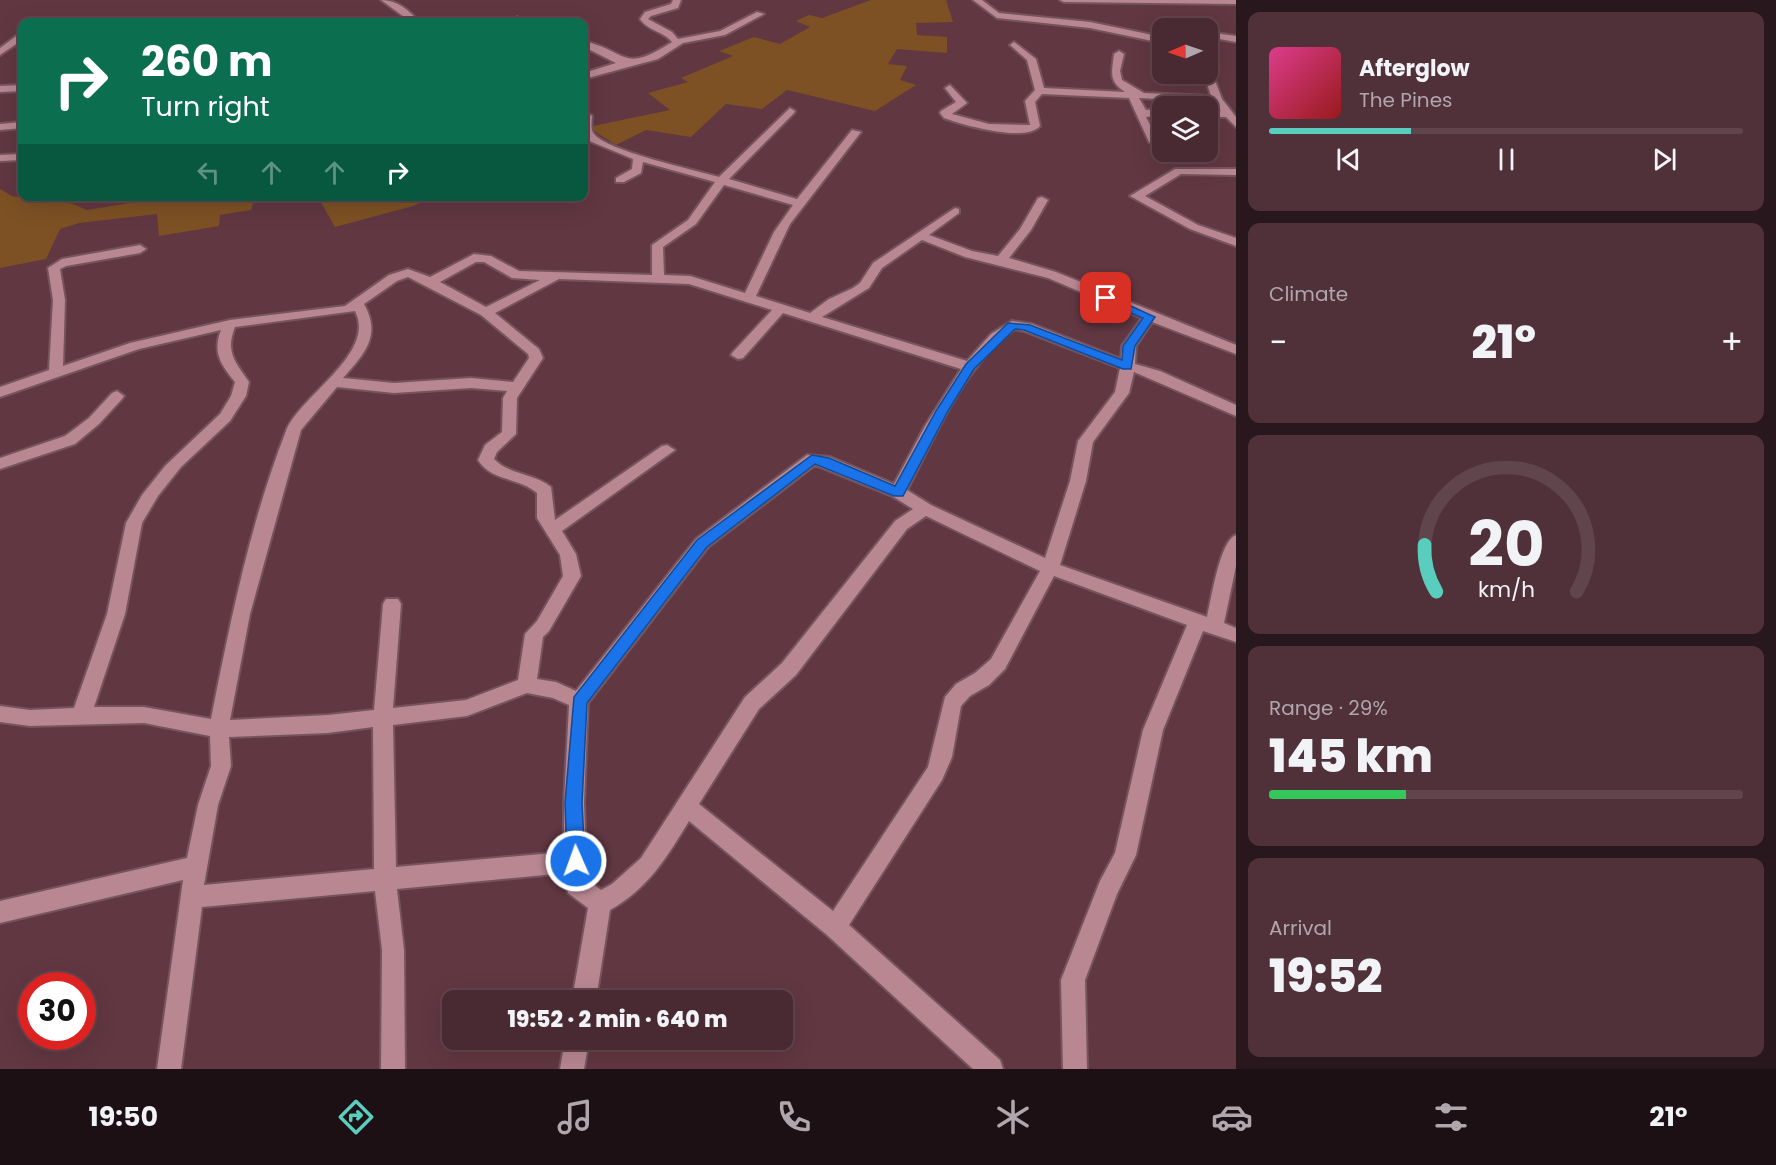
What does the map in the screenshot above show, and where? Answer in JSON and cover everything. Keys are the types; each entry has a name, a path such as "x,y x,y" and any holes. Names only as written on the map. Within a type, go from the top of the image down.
{"street":[{"path":"385,0 411,18"},
{"path":"676,0 675,6 648,14 644,19 650,26 669,32 676,42"},
{"path":"977,0 997,15 1090,25 1152,38"},
{"path":"1057,0 1236,2"},
{"path":"588,75 655,57 676,42 722,33 760,14"},
{"path":"1218,36 1236,39"},
{"path":"0,52 18,39"},
{"path":"1014,45 1031,59 1040,91"},
{"path":"588,46 626,64"},
{"path":"1119,54 1115,75 1117,80 1138,96 1143,113 1141,117 1152,138"},
{"path":"0,89 18,88"},
{"path":"950,88 962,103 948,110 945,113 948,116 985,126 1025,130 1035,126 1030,101 1040,91 1152,97"},
{"path":"1218,100 1236,124"},
{"path":"658,277 656,251 658,245 692,222 721,181 790,111"},
{"path":"1143,113 1152,113"},
{"path":"1218,114 1227,114"},
{"path":"0,127 18,125"},
{"path":"749,298 786,223 824,173 840,159 856,132"},
{"path":"588,133 591,138 638,158 802,204"},
{"path":"0,158 18,157"},
{"path":"620,180 637,171 638,158"},
{"path":"1236,172 1179,171 1156,188 1136,196 1194,227 1236,242"},
{"path":"1001,260 1025,230 1042,200"},
{"path":"810,319 865,285 877,266 955,211"},
{"path":"919,235 969,254 1001,260 1060,278 1149,317 1236,350"},
{"path":"56,372 59,300 54,268 62,263 140,249"},
{"path":"431,282 474,258 487,259 516,275 550,277 563,274 690,280 970,367"},
{"path":"0,392 135,346 230,324 349,309 381,285 402,273 414,274 486,312 534,352 536,358 534,365 515,387 510,398 511,429 490,449 486,460 492,468 505,475 540,485 546,496 545,518 572,564 572,576 543,626 534,634 526,685"},
{"path":"486,312 529,292 550,277"},
{"path":"169,1069 196,866 208,805 221,766 219,729 241,614 269,509 294,429 362,347 366,319 358,304"},
{"path":"738,355 780,309"},
{"path":"835,927 935,773 942,758 952,703 963,690 982,679 998,664 1050,568 1078,481 1086,441 1122,393 1126,384 1129,346 1149,317"},
{"path":"81,716 116,614 134,523 140,510 176,464 220,426 240,392 242,382 223,357 223,339 230,324"},
{"path":"898,492 942,411 970,367 1006,328 1014,325 1155,374 1236,411"},
{"path":"334,382 353,382 394,388 471,383 515,387"},
{"path":"0,464 70,440 94,422 117,396"},
{"path":"552,530 667,450"},
{"path":"600,903 576,885 574,803 579,701 702,543 812,459 825,461 898,492 925,508 1050,568 1236,635"},
{"path":"600,903 620,892 649,865 685,805 717,761 752,703 789,669 901,525 925,508"},
{"path":"1075,1069 1073,980 1108,889 1125,855 1141,777 1154,730 1206,624 1236,541"},
{"path":"392,604 383,718 385,879 393,950 393,1069"},
{"path":"0,714 30,718 144,715 219,729 383,718 466,708 526,685 556,690 579,701"},
{"path":"685,805 835,927 991,1069"},
{"path":"192,897 576,861"},
{"path":"0,912 196,866"},
{"path":"586,990 600,903"},
{"path":"572,1069 575,1050"}],"shaded area":[{"path":"871,0 946,0 953,22 916,23 917,35 947,37 947,53 897,49 888,64 907,66 900,80 916,85 875,111 787,90 762,109 726,104 691,137 646,130 616,145 588,127 670,110 648,93 688,82 681,78 733,56 719,51 754,37 780,44 810,27 796,21 809,15 822,18"},
{"path":"0,189 18,197 18,201 50,201 73,204 87,210 142,201 254,201 251,210 220,215 219,226 159,236 157,214 79,223 60,229 46,259 0,268"},
{"path":"320,201 424,201 413,206 335,227"}],"route":[{"path":"576,861 574,803 579,701 686,567 702,543 812,459 825,461 898,492 942,411 970,367 1006,328 1012,325 1027,327 1127,366 1129,346 1149,317 1106,298"}]}
